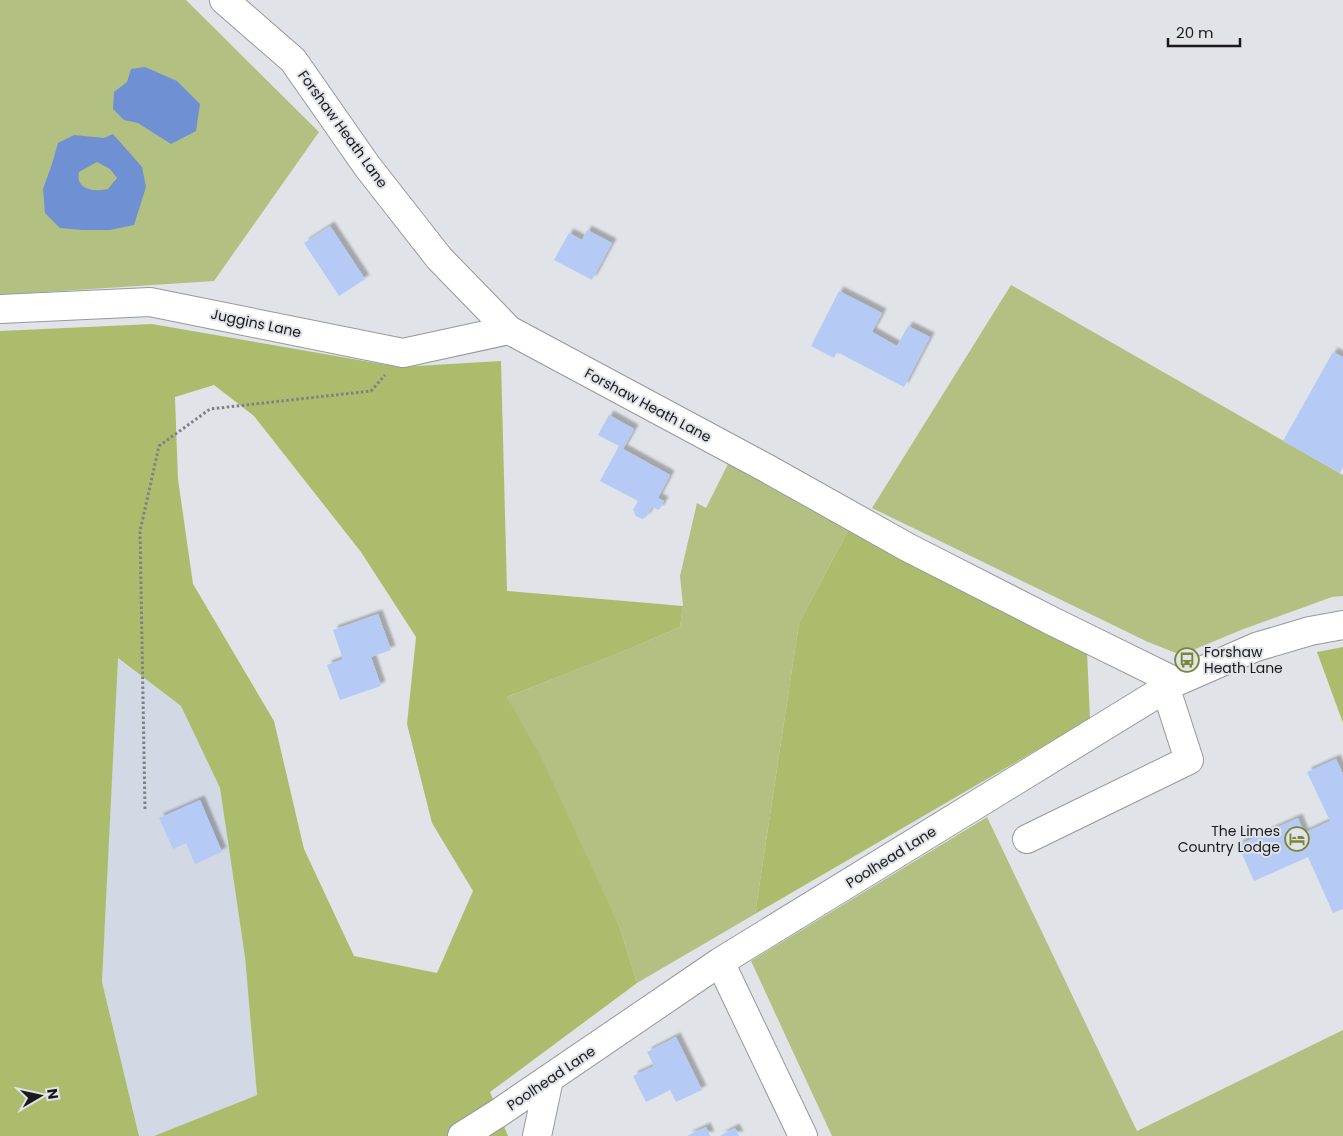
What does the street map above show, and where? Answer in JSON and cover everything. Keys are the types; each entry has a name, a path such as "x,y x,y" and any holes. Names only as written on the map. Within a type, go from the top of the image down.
{"street":[{"name":"Forshaw Heath Lane","path":"224,0 293,60 367,166 433,251 509,330 916,551 1171,685"},
{"name":"Juggins Lane","path":"0,309 150,302 403,354 509,330"},
{"name":"Poolhead Lane","path":"462,1136 720,962 1171,685 1256,648 1310,631 1343,625"},
{"path":"1027,839 1189,760 1171,685"},
{"path":"720,962 803,1136"},
{"path":"537,1136 549,1079"}],"path":[{"path":"145,809 140,531 159,446 210,409 371,391 403,354"}],"shaded area":[{"path":"117,658 181,706 220,788 245,957 257,1095 154,1136 139,1136 102,982"}],"green space":[{"path":"0,0 186,0 319,132 214,281 0,295"},
{"path":"1011,285 1343,475 1343,596 1332,597 1241,630 1181,655 1148,642 872,508"},
{"path":"152,324 399,367 501,361 507,591 683,606 680,627 507,697 540,755 620,928 637,983 490,1092 508,1136 154,1136 257,1095 245,957 220,788 181,706 118,658 102,982 139,1136 0,1136 0,331","holes":["214,385 254,416 361,552 416,637 407,724 432,823 473,891 437,973 354,956 304,849 274,721 193,584 178,479 175,397"]},
{"path":"729,462 851,525 799,623 755,914 637,983 620,928 507,697 680,627 683,606 680,576 697,503 706,508"},
{"path":"851,525 1087,652 1090,719 755,914 799,623"},
{"path":"1343,647 1343,723 1317,652"},
{"path":"987,817 1137,1131 1343,1030 1343,1136 832,1136 751,961"}],"water":[{"path":"145,67 177,81 200,104 196,131 171,144 138,123 124,120 113,109 114,92 127,82 131,69"},
{"path":"113,134 142,167 146,187 134,225 110,230 60,228 45,213 43,189 58,143 74,135 104,138","holes":["97,162 110,169 117,178 108,189 92,190 80,183 79,172"]}],"building":[{"path":"330,226 365,279 339,296 304,243"},
{"path":"587,230 612,243 592,280 554,260 569,233 582,240"},
{"path":"839,291 882,313 872,332 897,346 908,326 930,337 904,387 837,352 834,358 811,346"},
{"path":"1333,352 1343,357 1343,467 1340,473 1283,441"},
{"path":"609,415 634,429 623,449 670,475 658,498 664,501 659,510 652,507 646,517 642,519 636,516 633,510 638,501 600,481 619,446 598,435"},
{"path":"378,614 391,650 371,657 381,686 340,700 327,665 343,659 333,630"},
{"name":"The Limes Country Lodge","path":"1336,759 1343,774 1343,909 1333,913 1308,857 1254,881 1238,845 1298,818 1304,833 1330,821 1307,772"},
{"path":"200,800 222,852 195,864 186,843 173,849 159,818"},
{"path":"676,1037 702,1090 676,1102 670,1090 646,1102 633,1076 654,1066 647,1052"},
{"path":"706,1127 710,1136 687,1136"},
{"path":"735,1128 739,1136 720,1136"}],"place":[{"name":"Forshaw Heath Lane","path":"1187,660"},
{"name":"The Limes Country Lodge","path":"1297,839"}]}
